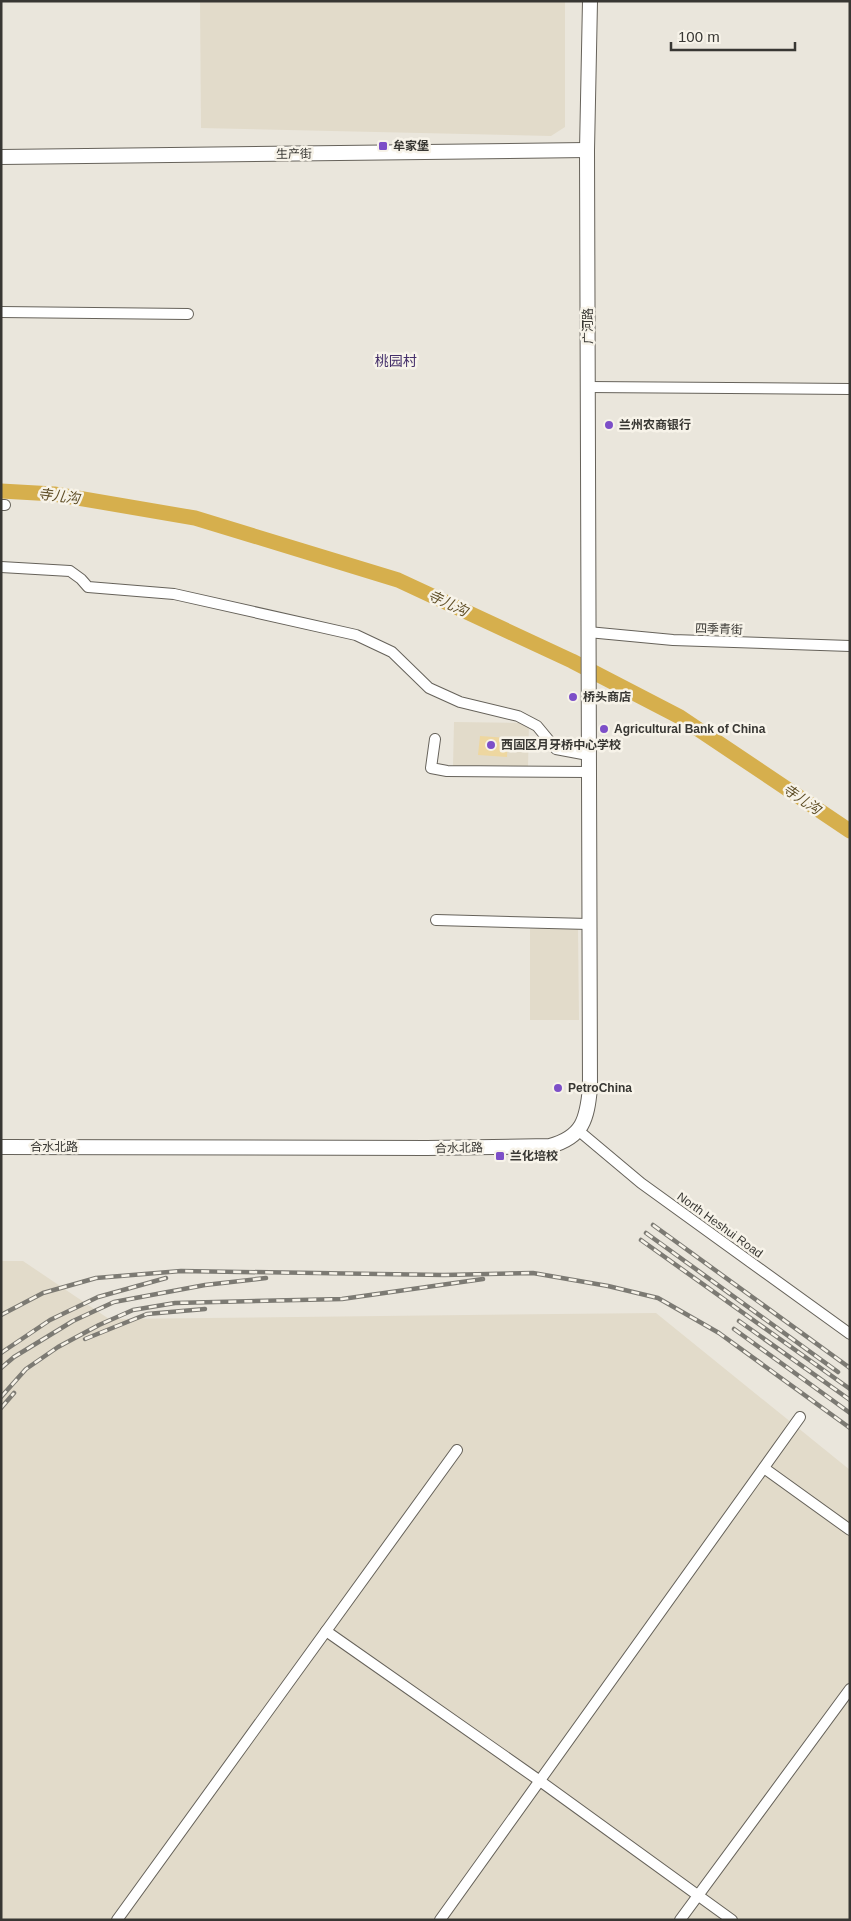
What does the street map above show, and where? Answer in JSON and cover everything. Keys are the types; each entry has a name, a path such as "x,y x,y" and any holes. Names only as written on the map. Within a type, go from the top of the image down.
{"street":[{"name":"广河路","path":"588,755 587,150 590,1"},
{"name":"生产街","path":"1,157 587,150"},
{"path":"1,312 188,314"},
{"path":"588,387 850,389"},
{"path":"1,567 70,571 88,587 174,594 356,635 392,652 429,688 460,702 518,716 536,726 556,748 588,755 590,1088 589,1104 579,1131"},
{"name":"四季青街","path":"588,632 673,640 850,646"},
{"path":"435,739 431,768 447,771 588,772"},
{"path":"436,920 589,924"},
{"name":"合水北路","path":"1,1147 427,1148 550,1146 561,1143 579,1131"},
{"name":"North Heshui Road","path":"579,1131 641,1183 850,1334"},
{"path":"440,1920 800,1417"},
{"path":"117,1920 457,1450"},
{"path":"764,1468 850,1530"},
{"path":"326,1631 540,1780 732,1920"},
{"path":"680,1920 850,1689"}],"shaded area":[{"path":"200,1 565,1 565,127 551,136 201,128"},
{"name":"西固区月牙桥中心学校","path":"454,722 529,723 528,768 453,767"},
{"path":"480,736 508,738 507,757 478,755"},
{"path":"578,928 579,1020 530,1020 530,929"},
{"path":"1,1261 23,1261 109,1319 656,1313 850,1470 850,1920 1,1920"}],"waterway":[{"name":"寺儿沟","path":"1,491 54,494 195,518 398,580 572,661 680,717 850,831"}],"railway":[{"path":"653,1225 850,1368"},
{"path":"646,1233 838,1372"},
{"path":"641,1240 850,1389"},
{"path":"1,1315 43,1293 96,1278 181,1271 444,1275 533,1273 608,1286 658,1298 719,1333 850,1428"},
{"path":"1,1353 50,1320 98,1297 166,1278"},
{"path":"1,1368 14,1357 73,1321 114,1302 205,1285 266,1278"},
{"path":"1,1397 26,1369 58,1347 99,1325 133,1310 175,1303 342,1299 483,1279"},
{"path":"85,1339 147,1314 205,1309"},
{"path":"739,1321 850,1400"},
{"path":"734,1329 850,1413"},
{"path":"1,1408 14,1393"}],"place":[{"name":"牟家堡","path":"383,146"},
{"name":"兰州农商银行","path":"609,425"},
{"name":"桥头商店","path":"573,697"},
{"name":"Agricultural Bank of China","path":"604,729"},
{"name":"西固区月牙桥中心学校","path":"491,745"},
{"name":"PetroChina","path":"558,1088"},
{"name":"兰化培校","path":"500,1156"}],"district":[{"name":"桃园村","path":"396,361"}]}
